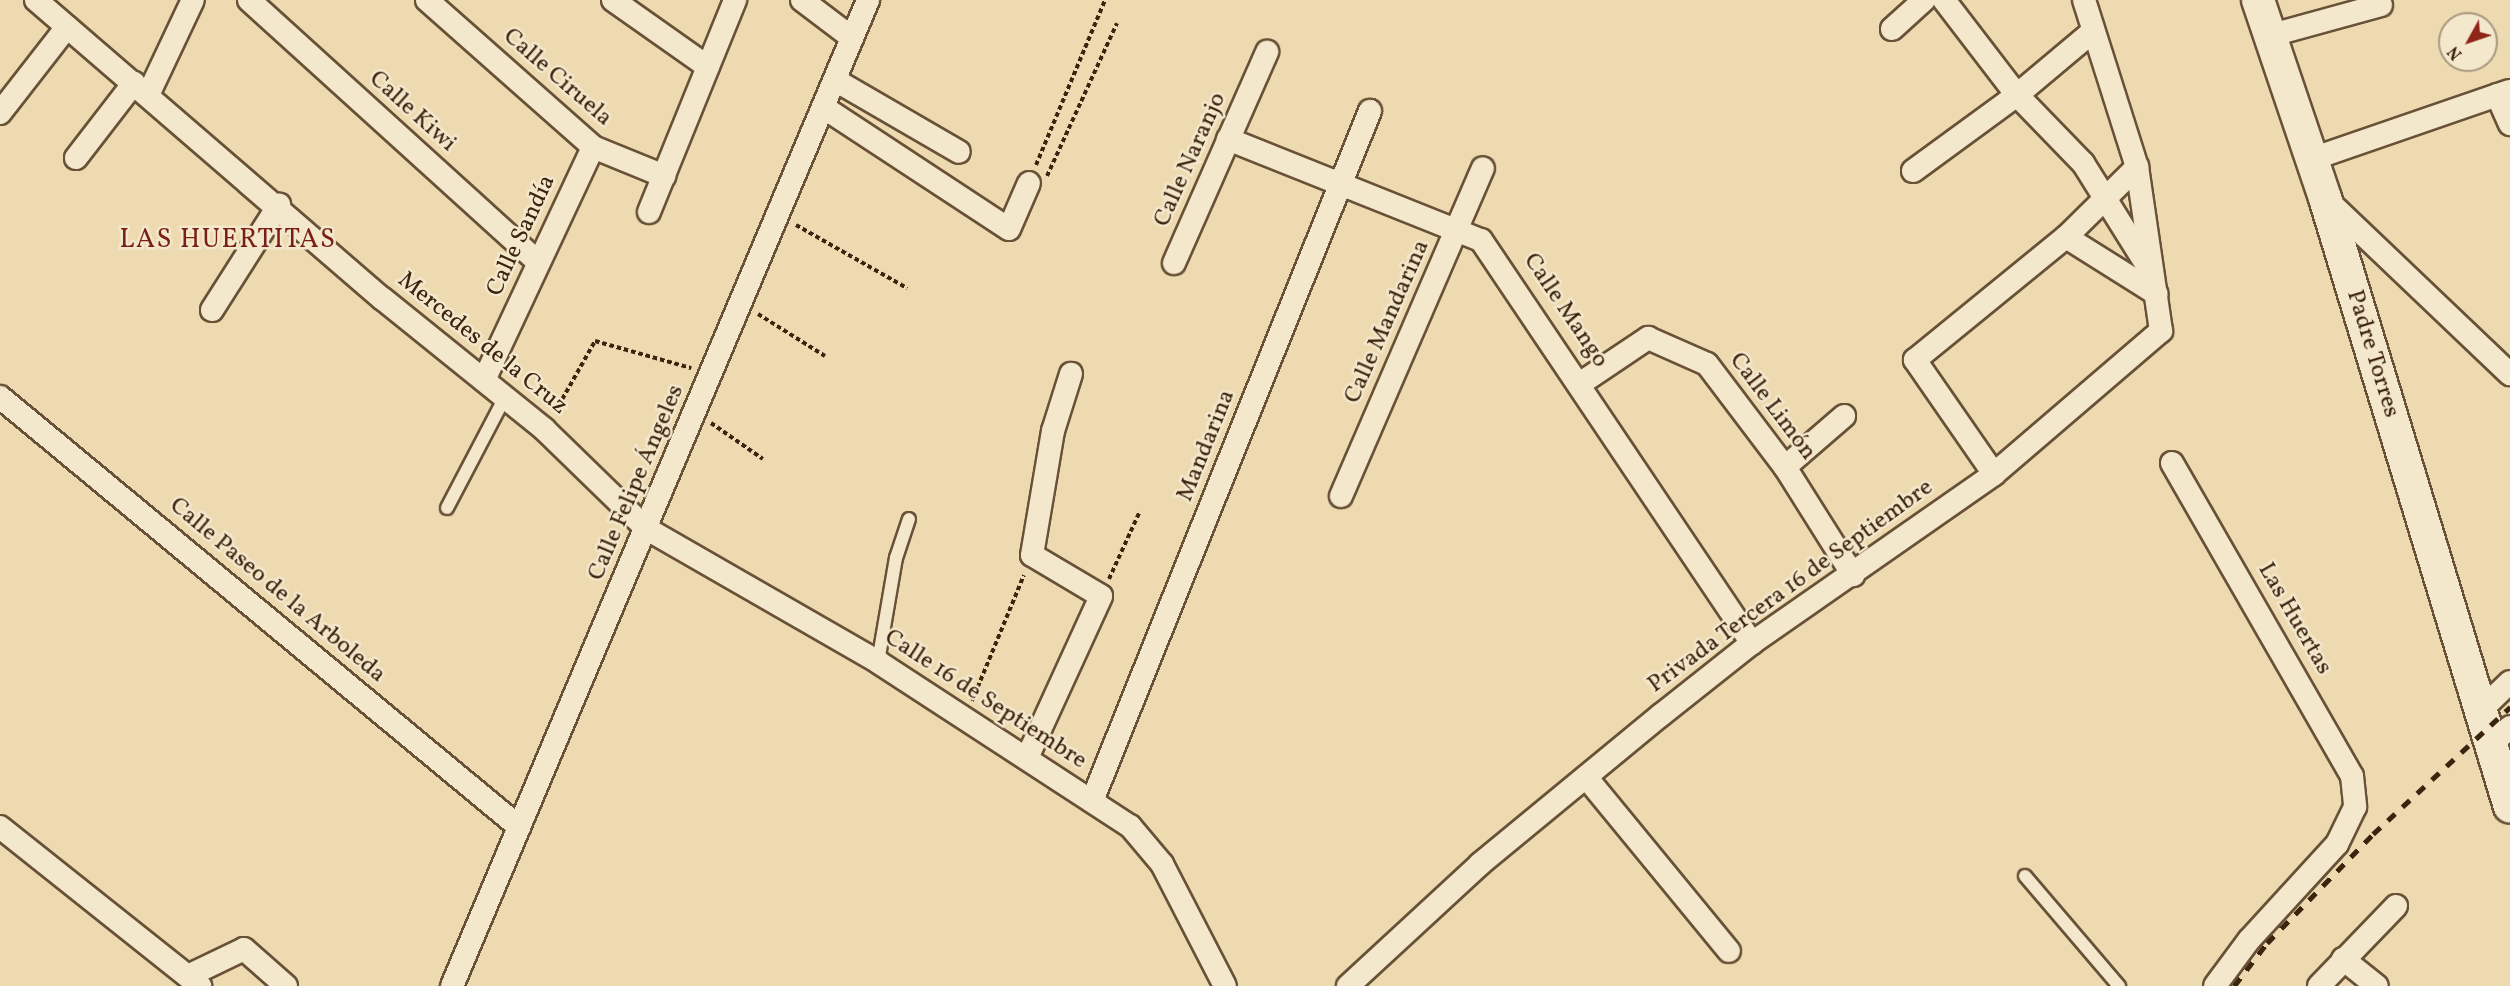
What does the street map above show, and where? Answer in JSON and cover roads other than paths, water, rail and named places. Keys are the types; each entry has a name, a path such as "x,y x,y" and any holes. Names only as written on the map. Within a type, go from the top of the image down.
{"street":[{"name":"Mercedes de la Cruz","path":"36,0 279,205 383,299 544,429 647,529"},
{"path":"76,158 141,89 193,0"},
{"name":"Calle Kiwi","path":"249,0 539,264"},
{"name":"Calle Ciruela","path":"427,0 592,147 664,176"},
{"path":"613,0 708,67"},
{"path":"649,212 735,0"},
{"path":"802,0 852,38"},
{"name":"Calle Felipe Ángeles","path":"452,986 742,304 868,0"},
{"path":"1892,29 1923,0"},
{"path":"1944,0 2017,95 2083,164 2106,196 2150,271"},
{"path":"2084,0 2092,32 2138,167 2150,271 2157,294"},
{"name":"Padre Torres","path":"2258,0 2272,35 2325,198 2466,670 2482,710 2502,735 2510,807"},
{"path":"2272,35 2381,5"},
{"path":"0,113 68,27"},
{"path":"1913,171 2017,95 2092,32"},
{"name":"Calle Naranjo","path":"1174,262 1267,52"},
{"path":"835,80 959,152"},
{"path":"2312,159 2503,93 2510,124"},
{"path":"823,107 1009,229 1029,183"},
{"name":"Mandarina","path":"1092,801 1343,183 1370,111"},
{"name":"Calle Mango","path":"1228,139 1481,240 1500,262 1752,643"},
{"name":"Calle Sandía","path":"484,380 592,147"},
{"path":"1994,474 1915,360 2066,237 2138,167"},
{"name":"Calle Mandarina","path":"1341,496 1483,168"},
{"path":"2325,198 2510,374"},
{"path":"212,310 279,205"},
{"path":"2066,237 2157,294"},
{"name":"Privada Tercera 16 de Septiembre","path":"1348,986 1480,864 1752,643 1853,576 1994,474 2161,331 2157,294"},
{"name":"Calle Limón","path":"1581,383 1648,338 1683,350 1707,363 1785,467 1853,576"},
{"path":"1026,758 1101,596 1032,555 1053,431 1071,374"},
{"name":"Calle Paseo de la Arboleda","path":"0,397 519,827"},
{"path":"1785,467 1844,416"},
{"name":"Las Huertas","path":"2172,463 2352,776 2355,807 2337,844 2249,940 2215,986"},
{"name":"Calle 16 de Septiembre","path":"647,529 878,662 1130,826 1162,864 1225,986"},
{"path":"2482,710 2510,682"},
{"path":"1586,777 1729,951"},
{"path":"0,827 194,981 244,949 286,986"},
{"path":"2319,986 2396,906"},
{"path":"2343,959 2378,986"}],"lane":[{"path":"447,508 505,397"},
{"path":"878,662 896,558 909,519"},
{"path":"2025,876 2119,986"}],"railway":[{"path":"2234,986 2267,943 2373,834 2510,707"}],"district":[{"name":"LAS HUERTITAS","path":"228,241"}]}
